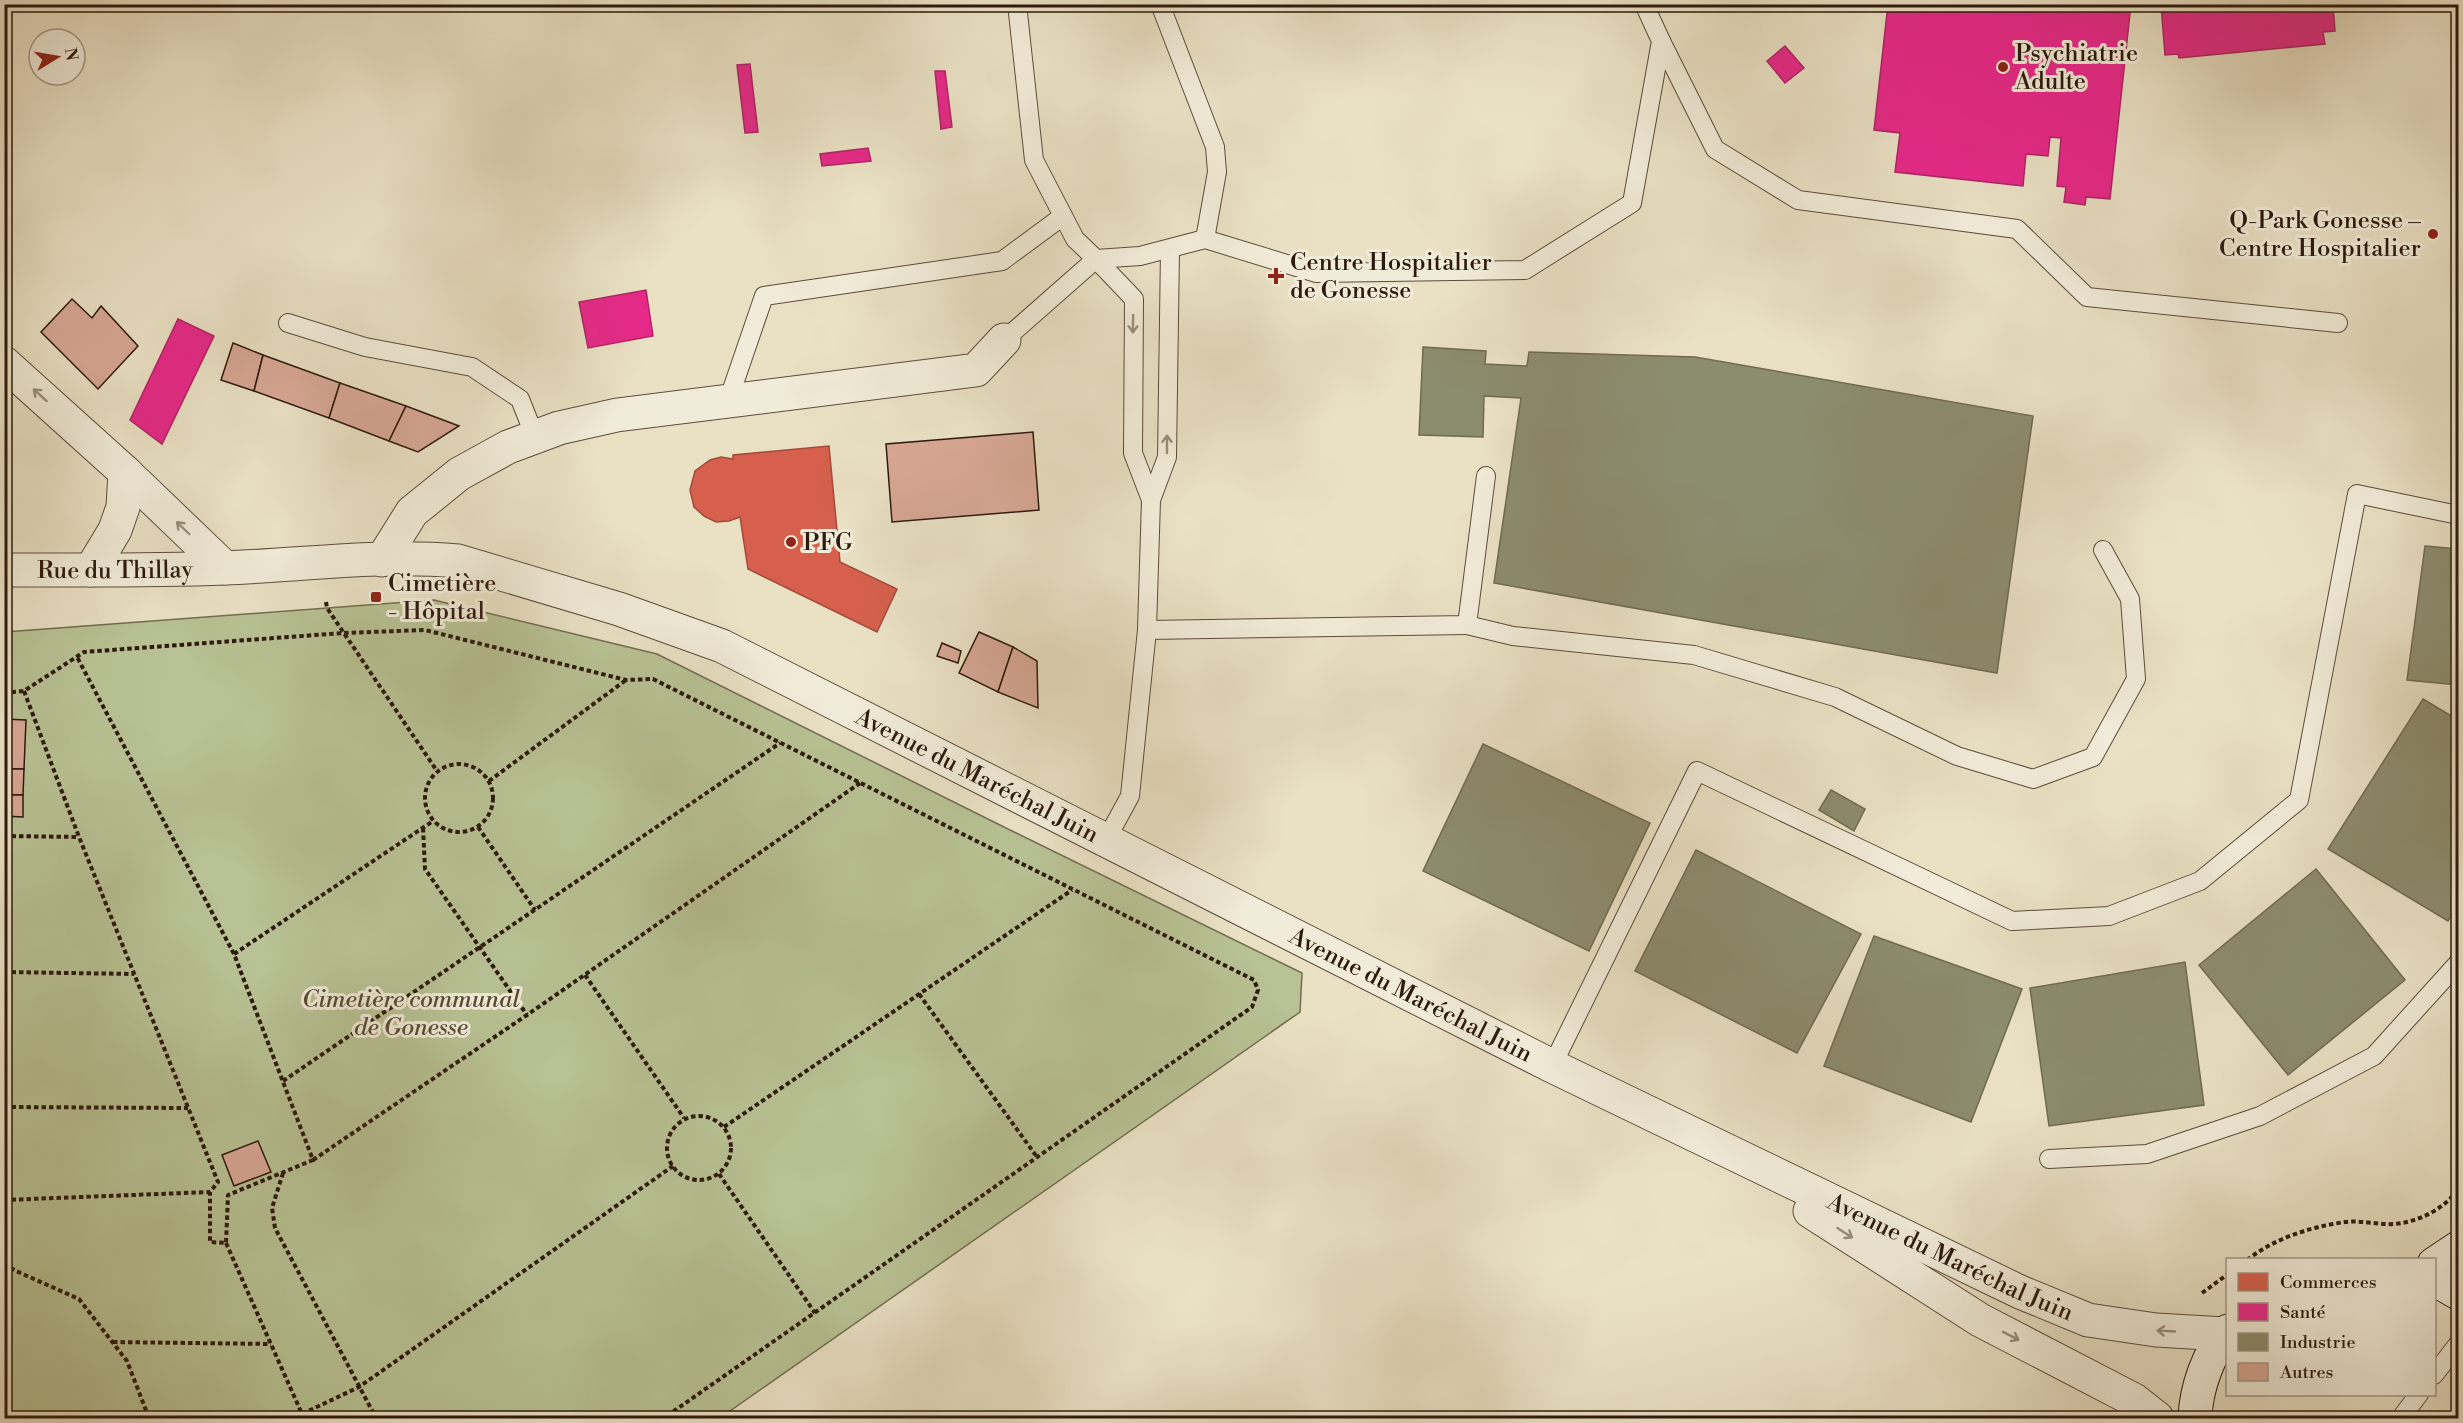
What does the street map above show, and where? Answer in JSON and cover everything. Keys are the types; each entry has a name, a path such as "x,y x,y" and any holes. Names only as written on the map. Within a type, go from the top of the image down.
{"street":[{"path":"382,560 412,512 451,480 508,447 559,428 616,415 976,370 1004,340"},
{"path":"4,363 125,472 225,568"},
{"path":"91,570 115,530 123,507 125,472"},
{"name":"Avenue du Maréchal Juin","path":"225,568 434,558 458,561 619,609 722,646 1552,1066 2020,1292 2088,1320 2156,1330 2226,1332"},
{"name":"Rue du Thillay","path":"4,570 225,568"},
{"name":"Avenue du Maréchal Juin","path":"1690,1133 1980,1320 2134,1400 2157,1419"},
{"path":"2436,1263 2458,1248"},
{"path":"2436,1280 2458,1293"},
{"path":"2195,1419 2195,1406 2205,1368 2226,1332"}],"lane":[{"path":"1017,4 1034,160 1075,240 1134,299 1132,453 1150,500"},
{"path":"1160,4 1215,147 1217,172 1205,240"},
{"path":"1644,4 1715,149 1798,200 2017,229 2087,297 2338,323"},
{"path":"1004,340 1096,259 1140,256 1205,240 1316,273 1525,270 1632,202 1661,41"},
{"path":"728,401 764,296 1002,261 1063,216"},
{"path":"1106,840 1130,796 1147,630 1150,500 1167,457 1170,250"},
{"path":"288,322 365,347 472,367 520,399 534,437"},
{"path":"1467,625 1486,476"},
{"path":"1552,1066 1697,771 2012,921 2109,916 2200,881 2299,800 2357,494 2458,514"},
{"path":"1147,630 1467,625 1513,636 1694,655 1834,697 1958,756 2033,779 2093,757 2136,680 2130,598 2103,550"},
{"path":"2049,1159 2147,1154 2260,1116 2374,1056 2458,963"},
{"path":"2436,1372 2458,1344"},
{"path":"2401,1419 2418,1396"}],"path":[{"path":"318,563 327,608 437,771"},
{"path":"4,693 24,691 84,652 343,633 425,630 626,680 653,680 1254,980 1258,990 1252,1007 664,1419"},
{"path":"77,657 234,954 313,1160"},
{"path":"489,781 626,680"},
{"path":"24,691 79,837 218,1182 210,1192 210,1242 226,1243"},
{"path":"283,1081 781,743"},
{"path":"448,765 471,766 489,781 493,792 493,803 489,815 478,827 463,832 451,832 441,828 433,821 427,811 425,789 437,771 448,765"},
{"path":"673,1166 359,1387 303,1416 226,1243 228,1195 313,1160 527,1016 860,783"},
{"path":"234,954 433,821"},
{"path":"423,827 425,869 527,1016"},
{"path":"478,827 535,910"},
{"path":"4,836 79,837"},
{"path":"724,1127 1073,889"},
{"path":"4,972 134,974"},
{"path":"585,975 684,1118"},
{"path":"919,994 1037,1157"},
{"path":"4,1107 188,1108"},
{"path":"706,1116 716,1120 724,1127 729,1136 730,1156 719,1174 700,1180 680,1174 673,1166 666,1145 669,1134 684,1118 706,1116"},
{"path":"283,1172 272,1208 275,1228 376,1419"},
{"path":"719,1174 815,1313"},
{"path":"2250,1258 2280,1239 2312,1229 2346,1222 2396,1224 2424,1217 2441,1209 2458,1190"},
{"path":"4,1200 210,1192"},
{"path":"4,1264 78,1299 127,1361 149,1419"},
{"path":"112,1342 271,1344"}],"green space":[{"name":"Cimetière communal de Gonesse","path":"434,600 657,654 1302,973 1300,1012 720,1418 5,1418 5,632"}],"building: Commerces":[{"name":"PFG","path":"829,446 840,562 897,589 877,632 748,569 740,517 716,522 704,516 694,507 690,490 695,471 710,460 721,457 733,459 733,455"}],"building: Santé":[{"name":"Psychiatrie Adulte","path":"1888,4 2131,4 2110,199 2086,197 2085,205 2064,202 2066,187 2057,186 2061,138 2050,137 2048,156 2026,154 2023,186 1895,172 1900,133 1874,130"},
{"name":"Psychiatrie Adulte","path":"2161,4 2333,4 2335,31 2323,32 2325,44 2179,58 2178,54 2165,55"},
{"path":"1785,46 1804,68 1785,83 1767,61"},
{"path":"750,64 758,132 745,133 737,65"},
{"path":"935,71 945,71 952,127 941,129"},
{"path":"868,148 871,161 822,166 820,154"},
{"path":"646,290 653,336 588,348 579,302"},
{"path":"178,319 214,336 162,444 130,420"}],"building: Industrie":[{"path":"1423,347 1486,351 1485,364 1527,366 1529,352 1695,357 2033,416 1997,673 1494,583 1521,398 1484,396 1483,437 1419,435"},
{"path":"2425,546 2458,549 2458,685 2407,680"},
{"path":"2423,699 2458,720 2458,904 2448,921 2328,849"},
{"path":"1483,744 1650,823 1589,951 1423,871"},
{"path":"1831,790 1865,809 1854,831 1819,810"},
{"path":"1696,850 1861,934 1797,1053 1635,971"},
{"path":"2316,869 2405,980 2288,1075 2199,965"},
{"path":"1874,936 2022,989 1971,1122 1824,1066"},
{"path":"2185,962 2204,1105 2049,1126 2030,988"}],"building: Autres":[{"path":"72,299 92,318 101,306 138,346 98,389 41,332"},
{"path":"233,343 263,355 254,391 221,380"},
{"path":"263,355 340,383 329,418 254,391"},
{"path":"340,383 406,406 389,441 329,418"},
{"path":"406,406 459,426 418,452 389,441"},
{"path":"1033,432 1039,510 892,522 886,444"},
{"path":"979,632 1013,647 998,692 959,673"},
{"path":"942,643 961,651 958,663 937,656"},
{"path":"1013,647 1037,661 1038,708 998,692"},
{"path":"4,719 26,720 24,769 4,769"},
{"path":"4,769 24,769 23,795 4,795"},
{"path":"4,795 23,795 23,817 4,816"},
{"path":"258,1141 271,1172 234,1186 222,1155"}],"place":[{"name":"Psychiatrie Adulte","path":"2003,67"},
{"name":"Q-Park Gonesse – Centre Hospitalier","path":"2433,234"},
{"name":"Centre Hospitalier de Gonesse","path":"1276,276"},
{"name":"PFG","path":"791,542"},
{"name":"Cimetière - Hôpital","path":"376,597"}]}
